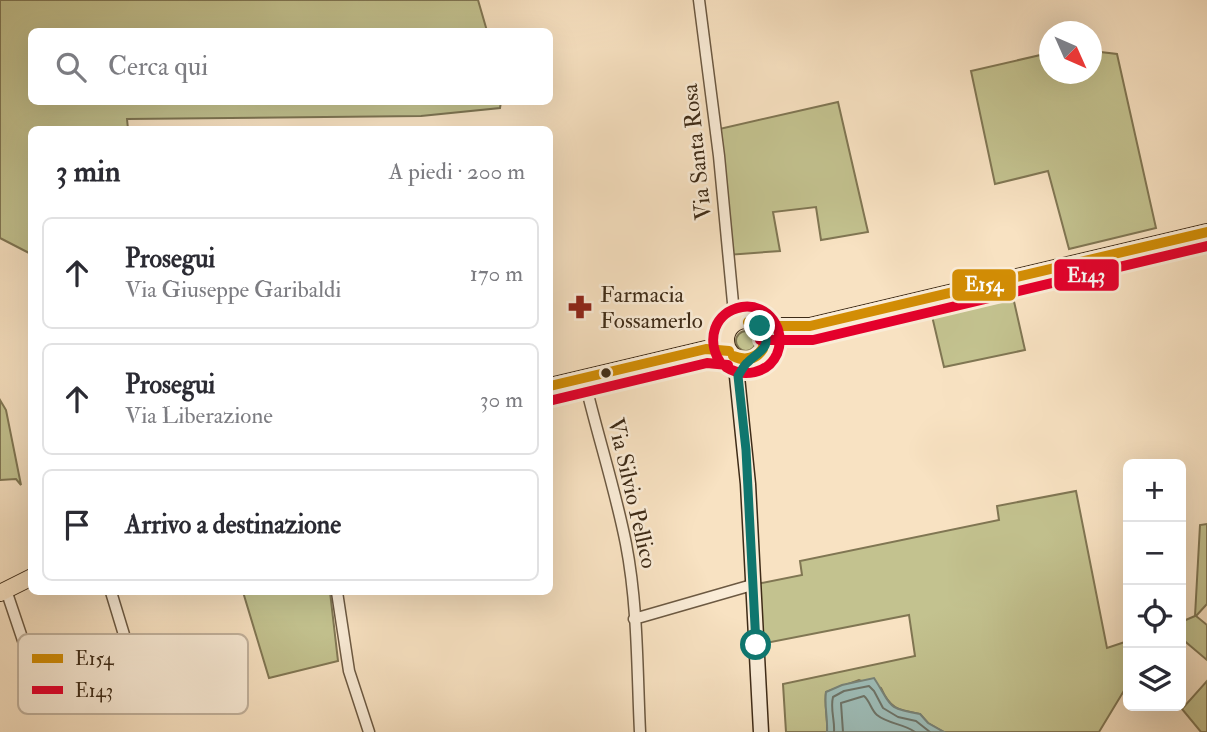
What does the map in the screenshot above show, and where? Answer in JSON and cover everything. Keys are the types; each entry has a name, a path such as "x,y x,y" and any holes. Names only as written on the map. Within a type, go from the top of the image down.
{"main road":[{"path":"765,344 805,326 1207,232"},
{"path":"735,352 728,332 739,322 760,326 805,326"},
{"path":"553,385 705,349 760,354 765,344 760,326"},
{"path":"3,592 28,579"}],"street":[{"name":"Via Santa Rosa","path":"699,0 719,156 732,300 739,322"},
{"path":"735,352 746,450 761,732"},
{"name":"Via Silvio Pellico","path":"584,378 612,481 626,547 634,619 640,732"},
{"path":"634,619 752,585"},
{"path":"3,592 19,634"},
{"path":"112,595 124,634"},
{"path":"337,595 349,671 369,732"}],"shaded area":[{"path":"0,0 478,0 486,28 28,28 28,105 500,105 500,108 421,116 127,119 128,126 28,126 28,252 0,238"},
{"path":"1102,52 1117,54 1156,228 1069,249 1048,171 995,184 971,71 1039,55 1039,84 1102,84"},
{"path":"838,102 868,232 821,240 816,207 773,212 780,251 727,255 715,130"},
{"path":"1013,297 1025,350 944,367 932,316"},
{"path":"746,331 753,334 756,341 753,348 746,351 739,348 736,341 739,334"},
{"path":"0,400 6,410 21,485 16,479 0,480"},
{"path":"1076,491 1107,648 1123,643 1123,692 1099,732 944,732 928,723 920,714 891,704 881,688 859,680 826,692 827,732 786,732 783,684 915,656 909,615 756,645 752,585 802,575 800,561 999,520 997,506"},
{"path":"1207,524 1207,604 1196,616 1207,625 1207,660 1186,642 1186,620 1195,616 1200,525"},
{"path":"244,595 330,595 338,661 269,678"},
{"path":"1207,681 1207,732 1201,732 1184,711 1186,711 1186,705"}],"water":[{"path":"874,678 890,704 900,710 920,714 928,723 944,732 827,732 826,692 842,685"}],"transit line":[{"name":"E154","path":"760,326 810,326 1207,232"},
{"name":"E143","path":"760,340 813,340 1207,246"},
{"name":"E143","path":"720,362 713,336 719,321 732,310 742,307 760,309 767,314 773,320 779,336 777,354 773,361 761,370 747,373 726,367"},
{"name":"E154","path":"733,356 750,358 763,348 764,334 760,326 748,322"},
{"name":"E154","path":"733,356 750,359 763,349 765,332 759,325 748,322"},
{"name":"E154","path":"553,385 706,349 729,351"},
{"name":"E143","path":"553,400 707,363 728,365"}],"place":[{"name":"Farmacia Fossamerlo","path":"580,307"}],"route":[{"path":"756,645 746,450 738,376 749,360 764,348 765,337 760,326"}]}
